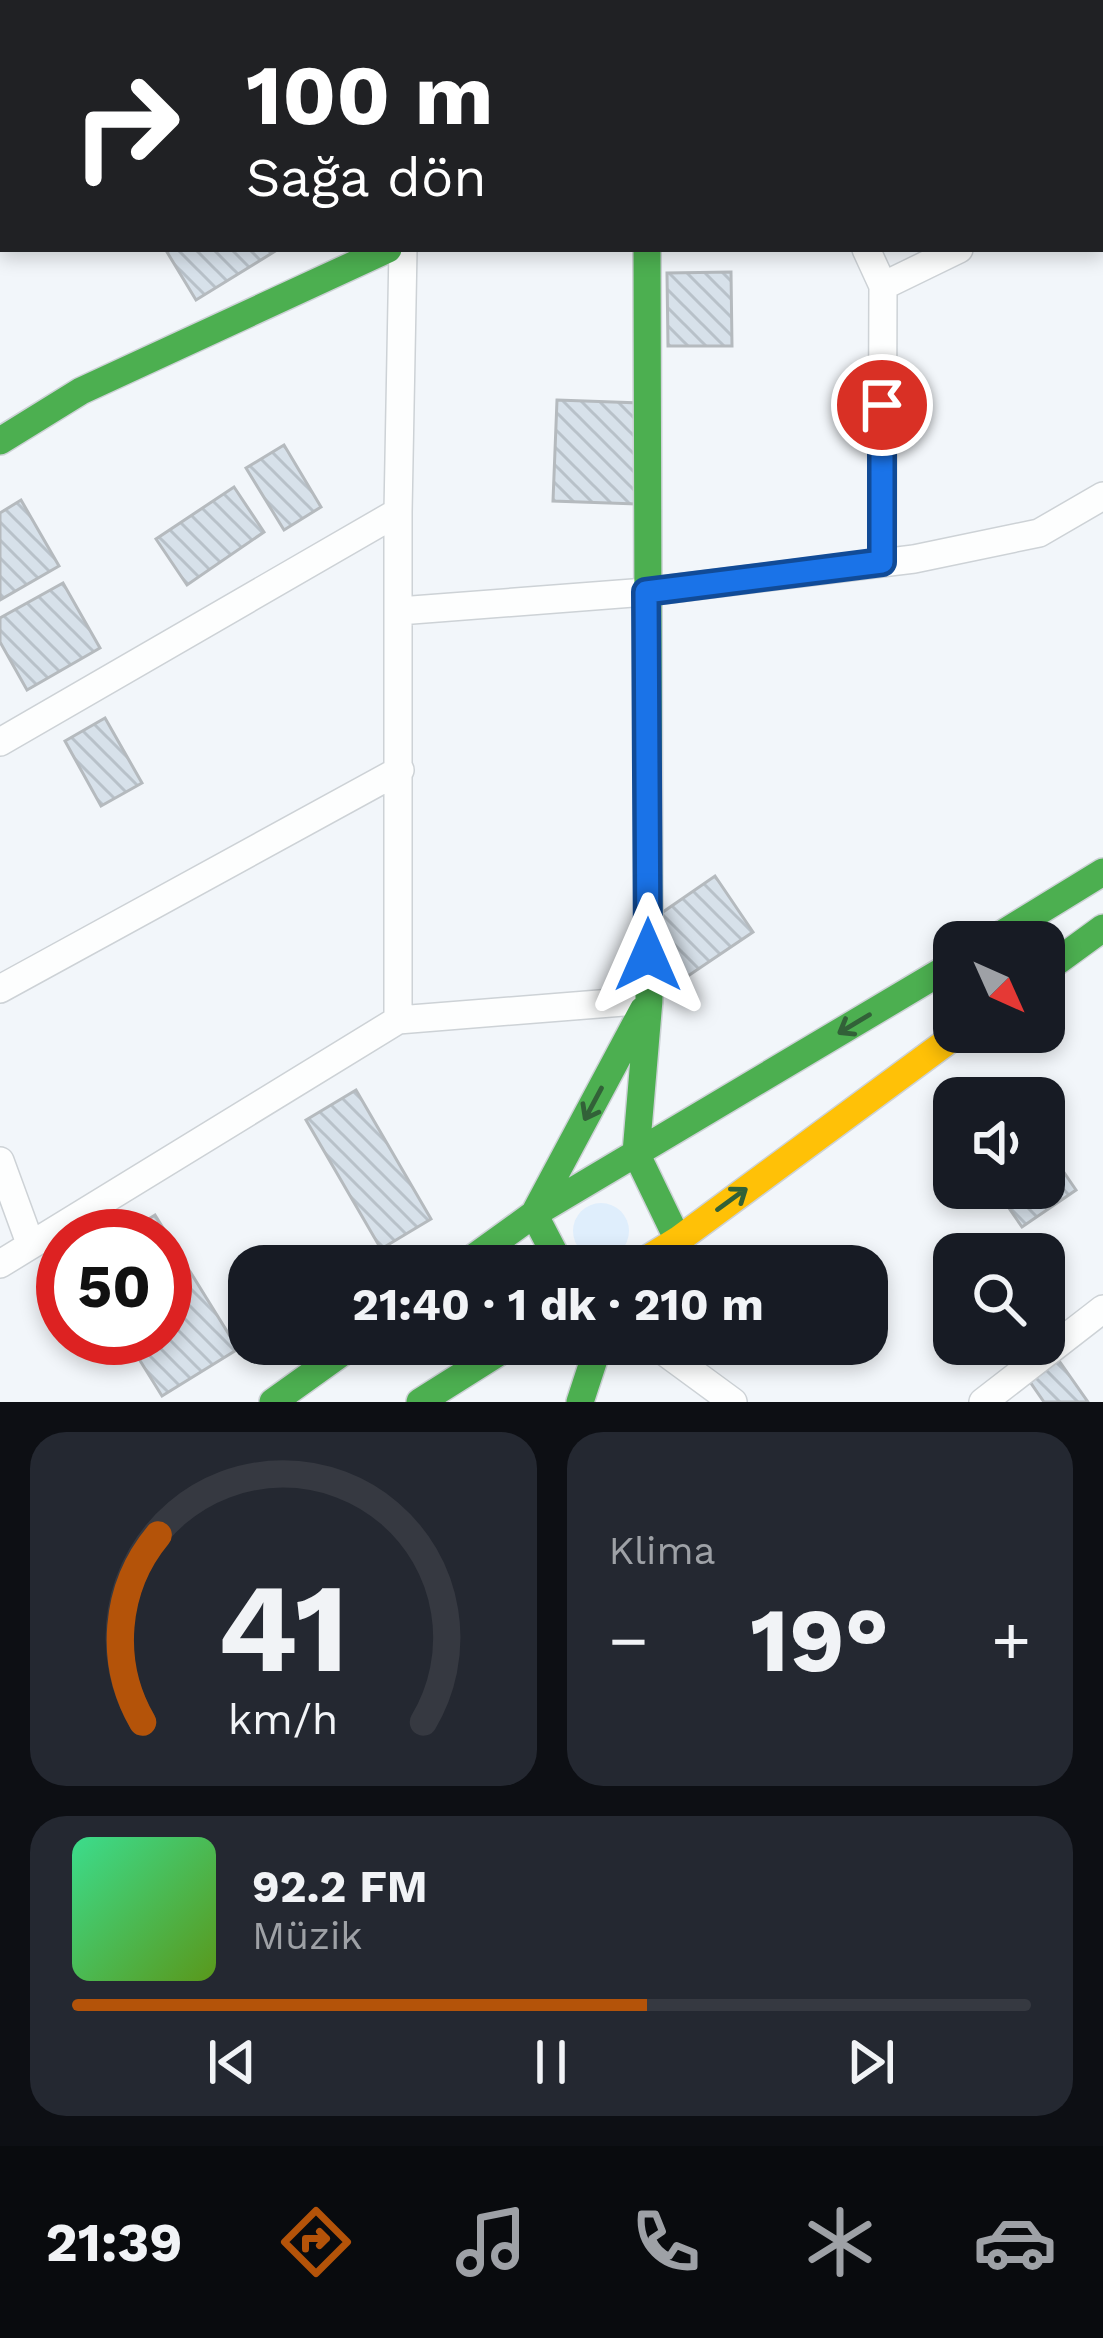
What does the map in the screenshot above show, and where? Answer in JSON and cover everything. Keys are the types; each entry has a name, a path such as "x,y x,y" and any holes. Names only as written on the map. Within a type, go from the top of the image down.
{"main road":[{"path":"1,433 382,252"},
{"path":"647,252 649,1000 636,1153 678,1240"},
{"path":"1023,921 1103,872"},
{"path":"1065,955 1103,928"},
{"path":"491,1245 534,1214 933,976"},
{"path":"534,1214 649,1000"},
{"path":"670,1245 933,1052"},
{"path":"534,1214 550,1245"},
{"path":"673,1245 678,1240"},
{"path":"273,1402 325,1365"},
{"path":"420,1402 479,1365"},
{"path":"453,1402 500,1365"},
{"path":"578,1365 578,1402"},
{"path":"578,1402 591,1365"}],"street":[{"path":"398,1020 403,252"},
{"path":"867,252 883,286 882,562"},
{"path":"883,286 953,252"},
{"path":"399,611 646,592 914,559 1039,533 1103,496"},
{"path":"0,742 398,512"},
{"path":"0,989 400,770"},
{"path":"0,1264 398,1020 649,1000"},
{"path":"0,1161 30,1243"},
{"path":"983,1402 1103,1309"},
{"path":"683,1365 733,1402"}],"shaded area":[{"path":"590,1205 612,1205 627,1220 625,1245 575,1242 575,1220"}],"building":[{"path":"167,252 274,252 196,300"},
{"path":"731,272 732,346 668,346 667,273"},
{"path":"557,400 640,403 636,504 553,501"},
{"path":"284,445 321,507 284,530 246,468"},
{"path":"234,487 264,532 187,585 156,539"},
{"path":"21,500 59,566 0,600 0,513"},
{"path":"63,583 100,648 27,690 0,642 0,618"},
{"path":"105,718 142,783 101,806 65,741"},
{"path":"715,876 753,932 688,976 650,921"},
{"path":"356,1090 431,1219 388,1245 379,1245 306,1120"},
{"path":"1065,1174 1076,1190 1065,1198"},
{"path":"1010,1209 1048,1209 1022,1227"},
{"path":"192,1275 228,1333 228,1355 162,1396 143,1365 192,1365"},
{"path":"1041,1365 1062,1365 1088,1402 1044,1402 1026,1376"}],"traffic: fast":[{"path":"0,441 81,391 382,252"},
{"path":"647,252 649,1000 636,1153 678,1240 673,1245"},
{"path":"1023,921 1103,872"},
{"path":"1065,956 1103,928"},
{"path":"491,1245 534,1214 933,976"},
{"path":"550,1245 534,1214 643,1010"},
{"path":"273,1402 325,1365"},
{"path":"420,1402 479,1365"},
{"path":"580,1402 592,1365"}],"traffic: slow":[{"path":"670,1245 933,1052"}],"route":[{"path":"648,955 646,592 882,562 882,405"}]}
